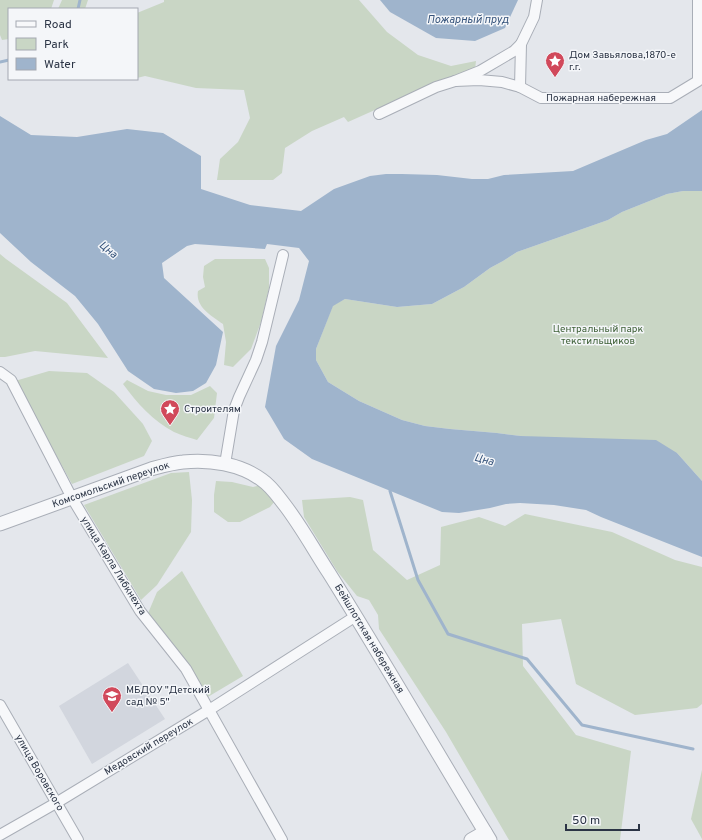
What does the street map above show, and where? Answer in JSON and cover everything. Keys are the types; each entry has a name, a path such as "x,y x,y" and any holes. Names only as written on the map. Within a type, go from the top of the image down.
{"street":[{"path":"520,87 521,44 534,17 538,0"},
{"name":"Пожарная набережная","path":"455,81 479,80 502,82 520,87 541,98 670,98 698,81 698,0"},
{"name":"Пожарная набережная","path":"379,114 436,87 480,71 514,51 521,44"},
{"path":"225,464 234,410 256,360 262,342 283,255"},
{"name":"улица Карла Либкнехта","path":"0,372 12,380 72,498 140,611 186,668 282,840"},
{"name":"Комсомольский переулок","path":"0,524 165,465 196,461 225,464"},
{"name":"Бейшлотская набережная","path":"225,464 249,472 262,480 273,490 292,515 356,616 487,836"},
{"name":"Медовский переулок","path":"0,835 210,710 356,616"},
{"name":"улица Воровского","path":"0,705 78,840"},
{"path":"472,840 487,836"}],"shaded area":[{"name":"МБДОУ \"Детский сад № 5\"","path":"128,663 165,719 92,764 59,706"}],"green space":[{"path":"0,0 54,0 51,8 8,8 8,39 2,40 0,35"},
{"path":"62,0 88,0 85,8 58,8"},
{"path":"164,0 359,0 387,32 418,55 451,66 476,61 475,69 433,84 348,122 344,117 312,131 285,148 282,173 273,180 217,180 220,159 238,142 250,118 244,90 196,88 145,76 138,78 138,13 164,2"},
{"name":"Центральный парк текстильщиков","path":"702,187 702,481 677,453 425,426 402,420 359,401 328,382 316,360 316,349 333,305 345,299 397,307 432,304 464,287 490,268 517,252 608,220 622,212 667,194 683,191 698,191"},
{"path":"0,254 67,303 108,358 35,351 0,357"},
{"path":"215,259 265,259 269,268 269,288 261,322 251,349 233,367 224,365 226,342 223,324 205,310 199,302 198,297 198,291 205,287 203,277 204,266"},
{"path":"49,371 87,373 114,392 143,424 152,441 144,456 72,484 15,381"},
{"path":"127,380 148,391 166,395 191,395 210,386 217,393 214,418 197,440 174,432 159,423 140,405 123,384"},
{"path":"189,472 192,500 191,532 157,585 141,600 84,505 171,473"},
{"path":"216,481 232,482 253,487 261,485 275,501 270,507 240,522 228,522 214,512"},
{"path":"350,497 363,500 373,550 407,580 440,565 441,527 479,517 505,526 525,514 612,532 675,560 702,567 702,704 697,708 635,715 576,684 561,619 522,624 523,666 576,735 631,751 620,840 509,840 446,732 379,629 378,615 369,600 357,596 337,571 304,517 302,500"},
{"path":"182,571 243,676 201,701 187,667 146,618 157,592"},
{"path":"702,770 702,839 691,819"}],"water":[{"name":"Пожарный пруд","path":"380,0 518,0 505,28 475,41 436,38 390,12"},
{"name":"Цна","path":"702,110 702,191 683,191 667,194 622,212 608,220 517,252 490,268 464,287 432,304 397,307 345,299 333,306 316,349 316,360 328,382 359,401 402,420 425,426 521,436 656,440 677,453 702,481 702,557 586,510 554,505 520,503 506,504 459,513 442,512 312,459 284,439 265,407 276,346 299,300 309,261 299,248 267,244 265,249 195,244 187,246 162,263 164,278 223,332 216,365 206,383 193,391 176,393 154,389 128,371 98,324 75,296 31,262 0,233 0,116 31,135 77,137 127,129 163,133 201,156 201,189 250,205 301,211 334,189 370,176 402,174 488,179 504,175 573,171 646,140 667,134"}],"waterway":[{"path":"78,8 80,0"},
{"path":"0,62 8,60"},
{"path":"390,491 418,580 448,634 527,659 582,725 693,749"}],"place":[{"name":"Дом Завьялова,1870-е г.г.","path":"555,78"},
{"name":"Строителям","path":"170,426"},
{"name":"МБДОУ \"Детский сад № 5\"","path":"112,713"}]}
